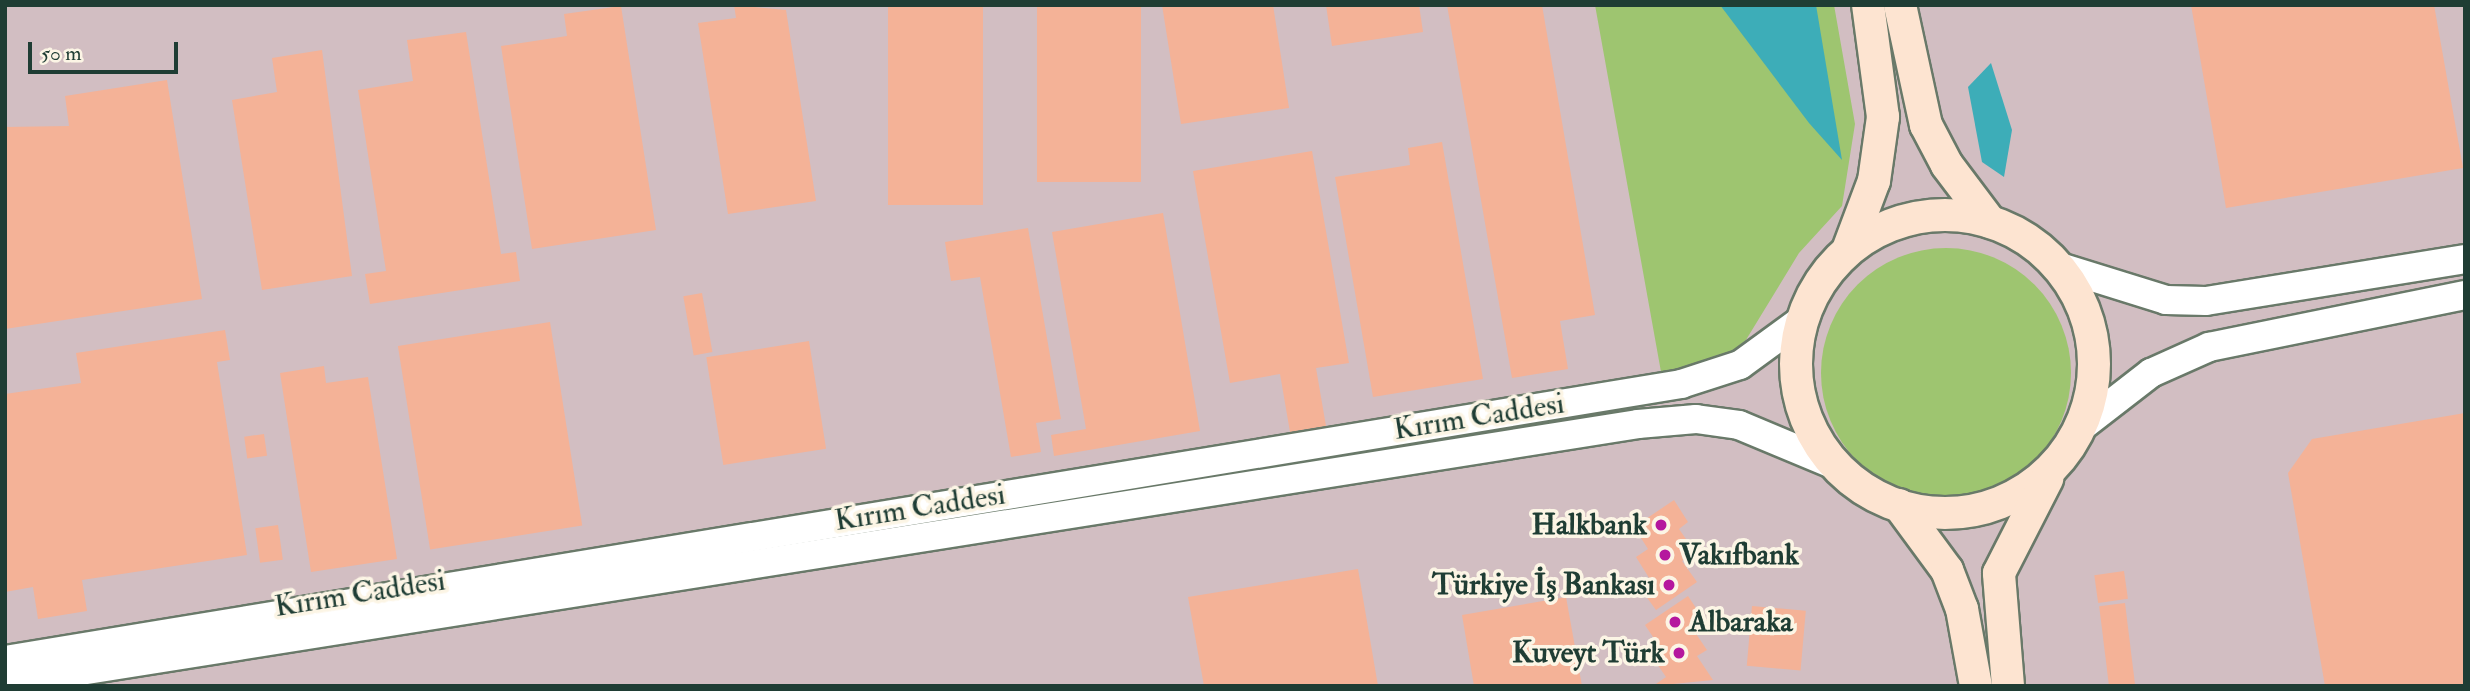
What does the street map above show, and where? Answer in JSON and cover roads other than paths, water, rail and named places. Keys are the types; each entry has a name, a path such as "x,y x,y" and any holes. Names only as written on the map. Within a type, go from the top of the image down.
{"main road":[{"path":"1868,5 1883,117 1874,181 1848,250 1821,281 1803,319 1796,363 1803,408 1837,466 1899,505 1947,570 1962,609 1976,686"},
{"path":"1900,5 1926,125 1947,165 1990,222"},
{"path":"1848,250 1915,218 1990,222 2020,235 2057,266 2081,302 2093,344 2093,387 2080,428 2056,464 1999,573 2008,686"},
{"path":"1899,505 1941,513 1983,508 2023,491 2056,464"}],"street":[{"path":"2057,266 2166,300 2206,300 2465,259"},
{"path":"2080,428 2151,373 2209,347 2465,295"},
{"name":"Kırım Caddesi","path":"5,660 1681,384 1740,365 1803,319"},
{"name":"Kırım Caddesi","path":"5,683 1638,424 1696,419 1739,425 1837,466"}],"water":[{"path":"1720,5 1816,5 1842,160 1809,123"},
{"path":"1991,63 2012,130 2004,177 1982,162 1968,87"}],"place":[{"name":"Halkbank","path":"1661,525"},
{"name":"Vakıfbank","path":"1665,555"},
{"name":"Türkiye İş Bankası","path":"1669,585"},
{"name":"Albaraka","path":"1675,622"},
{"name":"Kuveyt Türk","path":"1679,653"}]}
